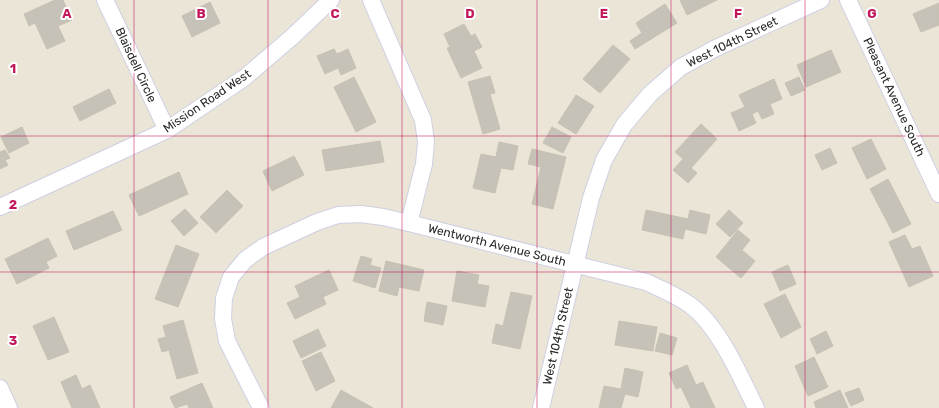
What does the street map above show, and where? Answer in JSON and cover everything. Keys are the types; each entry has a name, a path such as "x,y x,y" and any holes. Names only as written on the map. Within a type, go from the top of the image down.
{"street":[{"name":"Blaisdell Circle","path":"105,0 167,130"},
{"name":"Mission Road West","path":"0,207 167,130 244,78 292,37 331,0"},
{"path":"371,0 423,120 426,142 424,164 409,223"},
{"name":"West 104th Street","path":"541,408 591,198 604,160 624,125 650,94 681,67 716,48 821,0"},
{"name":"Pleasant Avenue South","path":"848,0 939,194"},
{"name":"Wentworth Avenue South","path":"261,408 227,341 223,319 224,298 232,277 245,260 263,247 317,222 338,215 361,214 409,223 575,264 646,282 669,292 691,305 709,323 723,345 756,408"},
{"path":"0,388 9,408"}],"building":[{"path":"55,0 63,0 72,20 58,26 65,41 47,49 35,23 29,26 24,14"},
{"path":"680,0 717,0 687,15"},
{"path":"210,2 220,23 192,37 182,16"},
{"path":"939,3 939,25 921,32 913,14"},
{"path":"665,4 677,23 635,49 630,41 642,33 636,23"},
{"path":"464,24 471,36 475,34 482,47 474,51 482,68 461,78 447,48 450,47 444,34"},
{"path":"613,45 630,59 600,93 583,79"},
{"path":"334,49 337,54 348,49 356,68 341,75 338,68 325,74 317,56"},
{"path":"831,50 841,72 806,87 797,65"},
{"path":"490,76 495,93 490,94 500,129 483,134 468,82"},
{"path":"354,77 376,122 356,132 334,87"},
{"path":"799,77 805,90 791,96 785,83"},
{"path":"774,79 782,99 770,104 774,114 762,119 758,111 752,114 756,123 739,131 731,113 745,107 739,95"},
{"path":"109,89 116,103 80,121 73,107"},
{"path":"576,95 594,106 576,134 558,123"},
{"path":"701,124 717,139 691,168 697,173 688,183 673,170 683,159 675,152"},
{"path":"22,127 29,143 9,153 1,137"},
{"path":"552,127 571,137 563,153 543,143"},
{"path":"871,139 886,169 867,179 852,148"},
{"path":"380,141 384,162 326,171 322,150"},
{"path":"499,142 518,146 513,170 501,168 495,193 473,188 481,154 496,157"},
{"path":"830,148 837,163 822,170 815,155"},
{"path":"532,149 566,157 553,209 532,204 541,167 528,164"},
{"path":"5,150 10,158 5,160 8,165 0,169 0,152"},
{"path":"294,156 304,175 272,191 263,171"},
{"path":"179,172 188,194 139,216 129,195"},
{"path":"888,179 911,224 893,233 870,189"},
{"path":"227,190 243,206 216,233 200,217"},
{"path":"185,209 198,223 184,236 171,221"},
{"path":"646,210 688,219 690,210 710,215 706,234 685,229 683,239 642,230"},
{"path":"729,210 743,223 730,237 716,224"},
{"path":"113,211 122,230 74,250 66,231"},
{"path":"738,230 750,240 742,250 755,261 741,278 716,257"},
{"path":"905,235 912,249 920,246 933,276 909,287 889,242"},
{"path":"48,238 57,256 46,262 49,268 17,284 5,259"},
{"path":"176,245 199,254 178,307 155,299"},
{"path":"361,256 372,259 370,265 381,268 375,288 353,281"},
{"path":"386,261 424,270 419,291 399,287 397,296 379,291"},
{"path":"788,265 796,284 780,291 772,272"},
{"path":"329,270 338,290 323,297 326,304 295,319 287,303 300,297 295,286"},
{"path":"457,271 479,275 477,284 489,286 485,307 452,301"},
{"path":"511,292 532,296 520,349 492,343 496,324 503,326"},
{"path":"785,294 801,327 781,338 764,304"},
{"path":"427,302 447,306 443,325 424,321"},
{"path":"54,317 69,352 48,360 33,326"},
{"path":"183,320 198,373 177,379 169,350 162,352 158,339 166,337 163,326"},
{"path":"619,321 657,327 653,351 615,345"},
{"path":"318,329 326,346 301,358 293,341"},
{"path":"826,331 833,346 817,354 810,339"},
{"path":"660,333 677,338 672,355 655,351"},
{"path":"321,352 335,381 316,391 302,361"},
{"path":"814,357 828,387 808,396 795,366"},
{"path":"687,365 696,385 703,382 715,408 691,408 681,387 676,389 669,373"},
{"path":"625,368 643,372 638,397 625,394 621,408 599,408 604,386 621,389"},
{"path":"76,375 82,389 90,385 100,408 72,408 61,382"},
{"path":"202,383 213,408 189,408 187,404 175,408 170,397"},
{"path":"859,388 864,400 851,406 845,393"},
{"path":"341,390 373,408 331,408"},
{"path":"840,390 848,408 816,408 814,402"}]}
